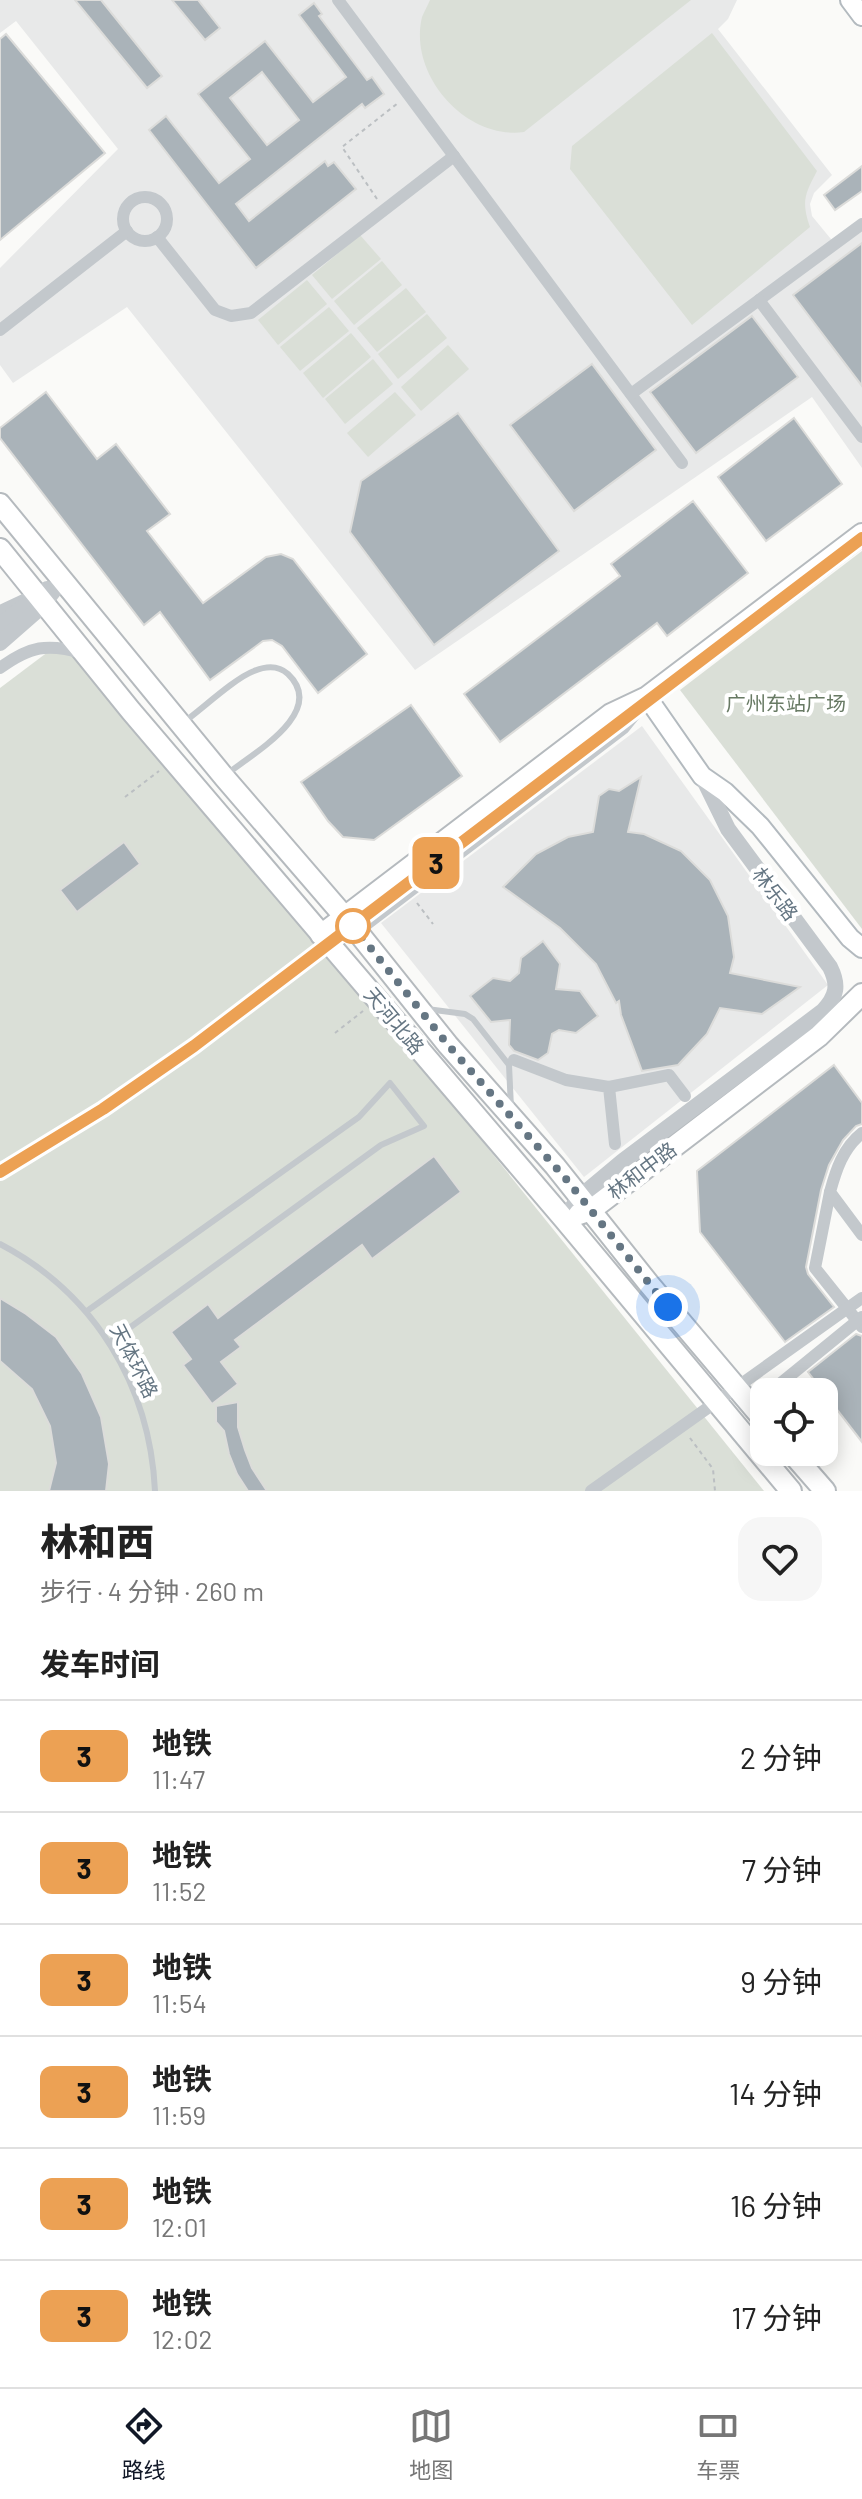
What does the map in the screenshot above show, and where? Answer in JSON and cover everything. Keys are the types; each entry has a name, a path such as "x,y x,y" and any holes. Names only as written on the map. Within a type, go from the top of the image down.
{"main road":[{"path":"850,0 862,16"},
{"name":"天河北路","path":"1,507 224,777 585,1203 639,1272 750,1397"},
{"path":"321,935 350,923 611,714 647,697 862,534"},
{"name":"天河北路","path":"0,549 85,654 791,1491"},
{"name":"林乐路","path":"647,697 702,776 725,792 760,826 850,938 862,948"},
{"name":"林和中路","path":"564,1219 819,1036 862,994"},
{"path":"803,1466 825,1491"}],"street":[{"path":"338,0 682,463"},
{"path":"157,237 215,310 231,316 251,313 454,156"},
{"path":"145,197 159,202 166,215 165,228 157,237 141,241 127,231 123,222 126,207 137,198 145,197"},
{"path":"631,394 862,224"},
{"path":"0,330 127,231"},
{"path":"759,300 862,437"},
{"path":"0,643 62,580"},
{"path":"0,611 40,599"},
{"path":"0,625 40,599"},
{"path":"0,668 38,648 52,646 85,654"},
{"name":"林乐路","path":"702,776 728,829 830,967 836,992 823,1011"},
{"name":"林和中路","path":"585,1203 823,1011"},
{"path":"514,1060 566,1080 609,1087 669,1075 685,1096"},
{"path":"609,1087 615,1144"},
{"path":"788,1378 860,1322 815,1268 838,1164 854,1139 862,1133"},
{"path":"830,1192 862,1235"},
{"path":"590,1491 862,1298"}],"lane":[{"path":"181,725 251,672 272,666 286,672 298,687 299,704 290,725 224,777"},
{"path":"418,1008 465,1014 473,1019 509,1065 511,1115"},
{"path":"87,1311 359,1117 390,1083 424,1126 381,1145 110,1342"},
{"name":"天体环路","path":"0,1244 42,1269 87,1311 110,1342 134,1388 146,1423 155,1491"},
{"path":"590,1491 713,1400"}],"path":[{"path":"385,210 342,147 409,95"},
{"path":"125,797 166,766"},
{"path":"415,900 433,924"},
{"path":"335,1033 369,1006"},
{"path":"680,1424 713,1469 715,1491"}],"shaded area":[{"path":"0,0 737,0 728,19 718,29 832,175 814,193 810,204 812,216 835,244 862,224 862,468 812,397 415,670 127,307 13,383 0,365 0,268 118,149 16,21 0,33"},
{"path":"642,726 828,985 584,1177 381,923"}],"green space":[{"path":"430,0 691,0 524,132 502,132 482,126 463,114 446,99 433,81 424,61 420,39 422,17"},
{"path":"712,33 817,171 806,198 810,227 692,325 570,169 572,146"},
{"path":"360,235 381,259 332,299 312,275"},
{"path":"382,261 402,285 354,325 334,301"},
{"path":"307,280 327,304 278,345 258,320"},
{"path":"406,288 426,312 377,352 357,328"},
{"path":"329,307 349,331 300,371 280,347"},
{"path":"427,314 447,338 398,379 378,354"},
{"path":"351,333 371,357 323,398 303,373"},
{"path":"448,345 469,369 421,411 401,387"},
{"path":"373,359 393,384 345,424 325,399"},
{"path":"395,392 416,415 368,457 347,433"},
{"name":"广州东站广场","path":"862,551 862,929 680,690"},
{"path":"73,633 764,1491 0,1491 0,688"}],"building":[{"path":"75,0 101,0 162,76 147,88"},
{"path":"172,0 198,0 220,28 205,40"},
{"path":"314,3 322,14 319,16 367,80 372,77 384,94 365,108 362,104 236,204 249,221 325,161 328,166 334,162 356,189 256,268 149,130 166,116 219,183 250,159 198,94 265,41 313,102 346,77 299,15","holes":["262,72 299,120 267,145 230,98"]},
{"path":"6,34 105,153 0,240 0,39"},
{"path":"862,166 862,191 835,210 824,195"},
{"path":"862,243 862,386 793,295"},
{"path":"752,316 798,377 696,453 650,392"},
{"path":"592,364 656,450 574,511 510,425"},
{"path":"46,392 97,459 116,444 170,514 147,531 203,603 266,557 281,554 293,559 367,654 318,693 282,646 272,640 263,641 210,680 160,612 144,625 0,438 0,428"},
{"path":"458,413 559,551 434,645 350,532 361,481"},
{"path":"794,418 842,484 766,541 718,477"},
{"path":"693,501 748,573 667,636 657,623 500,742 464,694 620,576 611,564"},
{"path":"411,705 462,776 374,840 343,837 301,782"},
{"path":"641,777 628,832 644,834 681,851 710,880 728,916 734,957 730,973 800,987 762,1014 720,1008 707,1034 678,1065 642,1071 621,1015 619,1001 616,1003 596,964 560,928 503,887 536,854 568,837 593,832 599,796 609,789 619,791"},
{"path":"124,842 140,864 77,912 60,890"},
{"path":"543,941 560,964 556,989 580,991 598,1016 576,1033 559,1030 552,1034 548,1053 538,1060 514,1051 509,1045 510,1020 491,1022 470,996 493,978 510,981 519,973 521,958"},
{"path":"834,1065 862,1103 862,1124 843,1140 829,1165 806,1267 834,1307 785,1342 700,1232 697,1171"},
{"path":"434,1156 461,1192 372,1259 362,1245 235,1340 241,1347 221,1362 238,1384 212,1404 183,1365 191,1359 171,1332 208,1304 218,1318"},
{"path":"0,1298 56,1337 82,1374 101,1417 109,1464 106,1491 49,1491 56,1463 50,1426 32,1389 0,1361"},
{"path":"856,1334 862,1336 862,1442 838,1411 838,1378 813,1378 808,1372"},
{"path":"238,1402 238,1427 245,1450 267,1491 248,1491 229,1454 224,1431 216,1422 216,1406"}],"metro line":[{"name":"3","path":"0,1172 103,1109 194,1046 862,538"}],"route":[{"path":"353,926 448,1045 566,1179 668,1307"}]}
